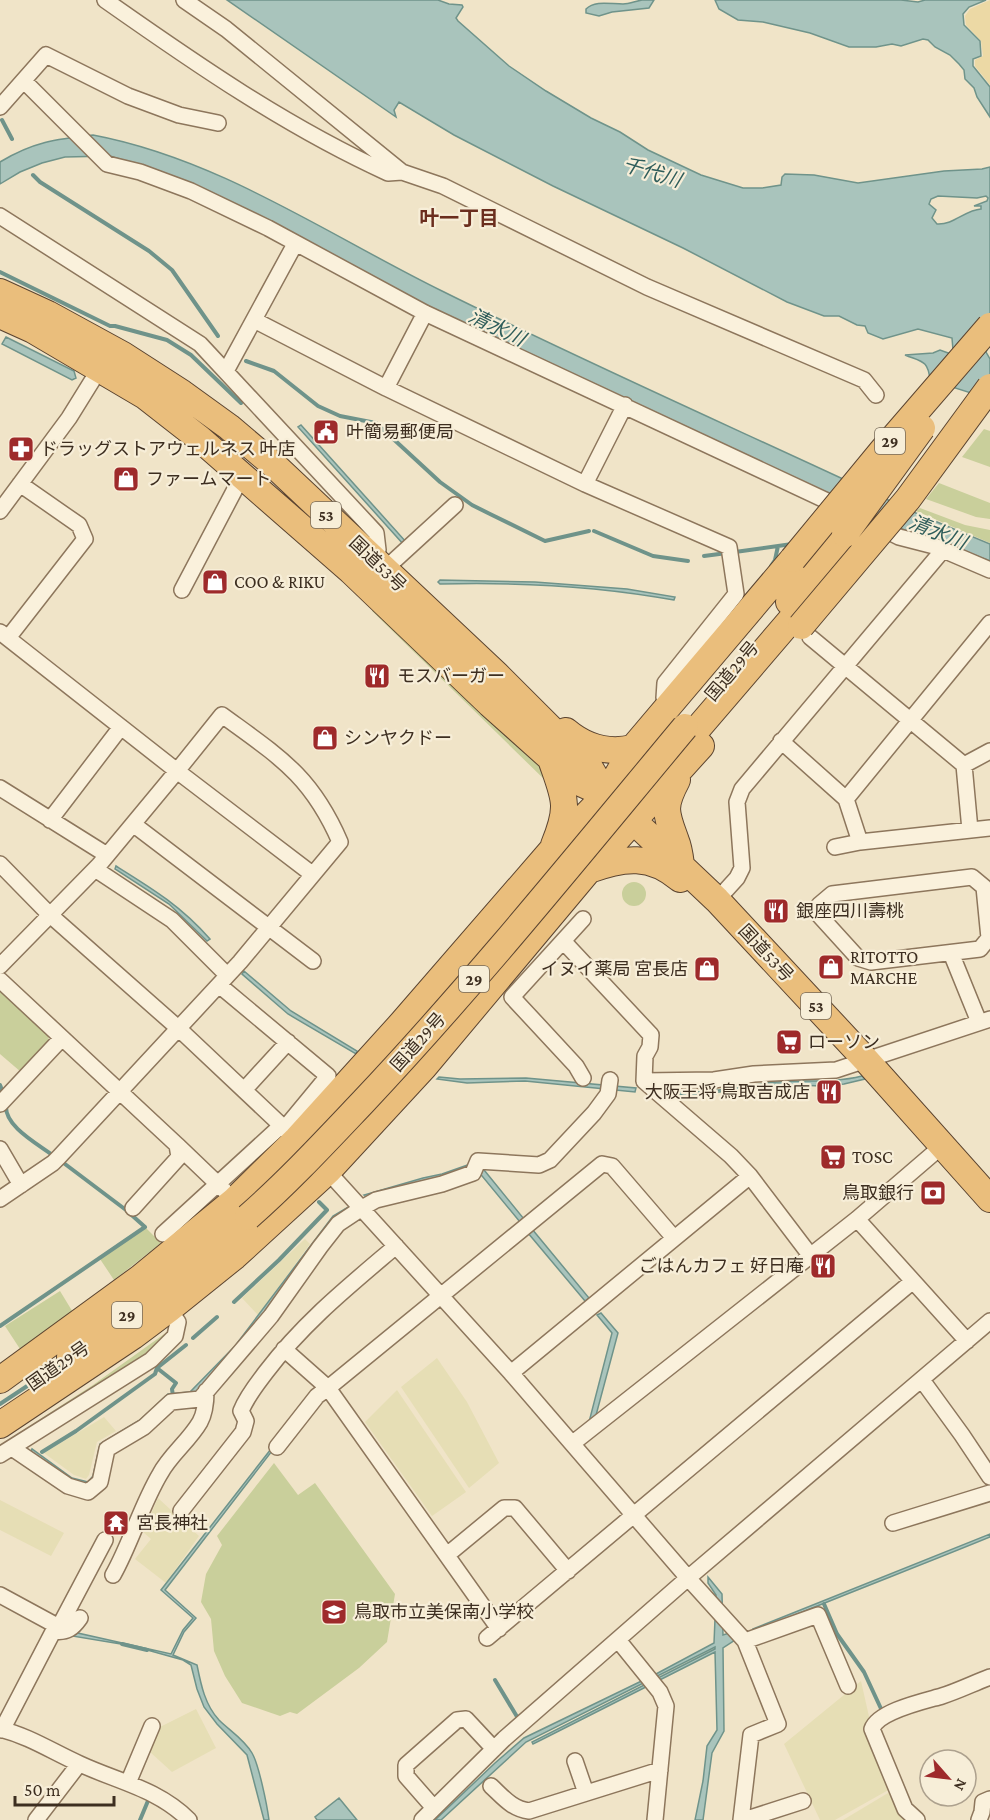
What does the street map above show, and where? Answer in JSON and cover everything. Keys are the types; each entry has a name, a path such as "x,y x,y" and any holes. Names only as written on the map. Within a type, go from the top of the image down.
{"highway":[{"name":"国道53号","path":"0,292 48,314 123,355 219,420 275,466 496,674 590,768 606,795 717,900 866,1060 990,1199"},
{"name":"国道53号","path":"0,315 33,330 145,396 243,474 351,571 490,704 576,781 606,795"},
{"name":"29","path":"850,539 642,794 632,802 606,795 633,748 990,326"},
{"name":"国道29号","path":"850,539 916,435 990,347"},
{"name":"国道29号","path":"0,1404 110,1329 214,1247 233,1201 285,1184 417,1045 685,727 850,539 990,372"},
{"path":"0,1425 133,1336 173,1320 235,1256 328,1171 424,1067 588,871 805,631 908,499 990,387"},
{"path":"496,674 576,739 592,747 610,750 620,751 633,748"},
{"path":"550,758 561,783 564,813 563,824 552,850"},
{"path":"681,865 667,811 670,795 686,764"},
{"path":"0,1380 140,1278 233,1201 288,1131 402,1023 552,850 606,795"},
{"path":"588,871 611,862 646,860 668,869 759,945"}],"street":[{"path":"105,0 180,53 308,133 388,173 402,172"},
{"path":"184,0 226,29 402,172 443,186 646,287 864,380 876,395"},
{"path":"0,107 46,55 139,100 179,115 218,123"},
{"path":"24,81 106,164 140,172 191,191 268,228 425,313 624,405 899,537 943,550 990,570"},
{"path":"0,216 200,344 376,533 379,565"},
{"path":"226,370 295,244"},
{"path":"386,388 425,313"},
{"path":"254,320 386,388 585,484 729,547 736,594 665,683 663,698 671,705"},
{"path":"0,511 69,418 100,368"},
{"path":"585,484 624,405"},
{"path":"182,590 243,474"},
{"path":"21,484 79,525 85,539 4,635 312,874"},
{"path":"379,565 455,505"},
{"path":"717,900 737,878 742,868 737,810 740,794 754,773 943,550"},
{"path":"846,799 990,623"},
{"path":"805,631 964,765 970,830"},
{"path":"0,966 95,869 222,715 282,759 300,776 317,798 340,842 223,980 53,1163 0,1199"},
{"path":"50,820 121,727"},
{"path":"781,741 846,799 860,842"},
{"path":"964,765 990,751"},
{"path":"0,788 107,855"},
{"path":"133,824 313,961"},
{"path":"835,847 860,842 990,828"},
{"path":"0,864 49,914 178,1028 328,1171 511,1373 745,1641 778,1724 751,1735 742,1820 803,1801"},
{"path":"95,869 172,920 223,980 288,1042 328,1076 288,1131"},
{"path":"972,877 984,887 988,938 980,949 951,953 871,962 858,958 824,922 818,910 822,901 832,894 972,877"},
{"path":"582,919 512,997 576,1066 583,1078"},
{"path":"563,941 651,1035 650,1047 645,1056 644,1081"},
{"path":"644,1081 714,1080 754,1074 836,1070 984,1020 951,953"},
{"path":"0,981 121,1091 233,1201 163,1234"},
{"path":"0,1104 62,1038"},
{"path":"244,1090 288,1042"},
{"path":"173,1320 175,1336 151,1360 6,1451 68,1486 88,1492 100,1482 107,1449 144,1427 171,1402 200,1399 271,1316 338,1224 362,1208 393,1195 442,1184 473,1173 478,1161 539,1165 550,1160 594,1113 608,1094 610,1080"},
{"path":"644,1081 731,1156 750,1176 810,1255"},
{"path":"134,1208 179,1157 177,1144"},
{"path":"573,1443 857,1219 942,1146"},
{"path":"0,1149 21,1185"},
{"path":"277,1447 317,1396 602,1164 612,1166 674,1238"},
{"path":"511,1373 750,1176"},
{"path":"857,1219 967,1341"},
{"path":"181,1511 243,1432 246,1422 241,1411 246,1399 284,1349 320,1311 396,1246"},
{"path":"284,1349 328,1388 447,1555 493,1634 914,1281"},
{"path":"173,1320 188,1342"},
{"path":"422,1820 494,1749 688,1578 990,1321"},
{"path":"922,1380 990,1477"},
{"path":"113,1575 124,1556 145,1503 160,1473 201,1421 206,1403 206,1391"},
{"path":"893,1523 990,1493"},
{"path":"447,1555 504,1508 515,1508 568,1570"},
{"path":"105,1540 1,1729 18,1734 79,1764 170,1802 189,1820"},
{"path":"0,1595 62,1632 69,1630 80,1618"},
{"path":"745,1641 818,1616 848,1686"},
{"path":"618,1640 664,1699 666,1706 655,1820"},
{"path":"917,1820 905,1809 872,1729 873,1724 919,1701 942,1696 990,1677"},
{"path":"434,1808 406,1776 406,1765 457,1720 466,1719 494,1749"},
{"path":"129,1783 152,1726"},
{"path":"575,1761 586,1793"},
{"path":"36,1820 79,1764"},
{"path":"491,1786 511,1806 529,1811 660,1770"},
{"path":"979,1820 983,1802 990,1799"}],"shaded area":[{"path":"305,1239 310,1244 258,1315 242,1298"},
{"path":"437,1358 467,1402 499,1463 469,1488 401,1387"},
{"path":"397,1390 466,1492 432,1516 365,1422"},
{"path":"104,1417 116,1431 97,1442 86,1479 74,1475 44,1453"},
{"path":"158,1498 199,1536 166,1583 135,1559 151,1539 143,1532"},
{"path":"0,1500 64,1533 51,1556 0,1530"},
{"path":"861,1681 870,1721 892,1788 835,1820 820,1820 784,1744"},
{"path":"196,1709 216,1748 172,1772 150,1752 156,1729"},
{"path":"893,1790 911,1820 843,1820"}],"green space":[{"path":"984,429 990,431 990,467 962,457"},
{"path":"939,483 990,503 990,519 976,517 926,499"},
{"path":"920,508 965,525 990,530 990,543 916,511"},
{"path":"377,605 550,777 548,783 372,611"},
{"path":"634,882 642,886 646,894 642,902 634,906 626,902 622,894 626,886"},
{"path":"0,990 48,1034 49,1042 21,1072 0,1054"},
{"path":"146,1228 161,1243 114,1280 100,1259"},
{"path":"60,1291 74,1314 20,1349 5,1326"},
{"path":"174,1327 147,1356 0,1449 0,1445 93,1385"},
{"path":"274,1463 298,1495 315,1483 395,1594 387,1642 359,1668 297,1714 290,1712 280,1716 242,1703 225,1676 214,1651 211,1619 201,1602 206,1574 222,1545 217,1536"}],"sand":[{"path":"990,0 990,85 975,66 975,60 983,56 981,41 966,25 965,16 970,9"}],"water":[{"name":"千代川","path":"227,0 438,0 462,5 456,18 458,21 509,66 546,91 648,150 701,175 743,188 781,185 785,174 814,175 858,183 990,167 990,347 986,352 990,359 990,399 930,380 926,365 905,355 933,353 940,350 951,354 952,338 918,329 883,339 868,333 865,326 857,325 839,316 824,316 787,302 454,135 399,102 394,110 396,117","holes":["938,196 977,198 986,196 988,198 987,201 974,206 981,206 981,209 943,224 937,224 932,218 936,210 929,204 931,199"]},
{"path":"654,0 649,8 612,12 599,16 586,13 586,9 594,4 625,4"},
{"path":"715,0 901,0 918,2 986,0 969,7 963,14 964,25 980,41 981,56 973,59 973,66 990,87 990,117 974,88 965,79 964,70 950,55 935,47 928,40 923,39 901,46 892,44 876,47 849,47 810,33 763,22 738,20 719,9"},
{"name":"清水川","path":"93,135 140,146 229,180 501,320 918,514 990,544 990,561 902,529 792,478 439,312 349,265 145,167 110,156 65,157 20,172 0,184 0,162 12,155 45,142"},
{"path":"6,337 74,371 76,378 72,380 2,344"},
{"path":"301,425 407,543 404,545 298,427"},
{"path":"440,580 535,582 627,589 675,597 674,600 616,591 557,586 440,584 438,582"},
{"path":"116,866 177,907 210,939 207,941 169,904 115,869"},
{"path":"244,971 291,1011 357,1051 356,1054 288,1014 242,974"},
{"path":"862,1076 865,1079 844,1084 820,1086 778,1084 686,1096 671,1092 672,1090 712,1091 765,1083"},
{"path":"439,1077 526,1078 636,1088 635,1092 525,1081 467,1083 437,1079"},
{"path":"473,1163 480,1165 524,1219 520,1222 478,1171 369,1199 364,1195 442,1174"},
{"path":"350,1206 353,1210 239,1348 192,1397 104,1447 97,1479 89,1487 70,1482 30,1453 32,1449 72,1478 88,1482 93,1476 100,1444 140,1420 168,1394 190,1392 235,1346 333,1216"},
{"path":"532,1229 589,1298 585,1301 528,1233"},
{"path":"601,1313 618,1333 595,1419 589,1422 612,1333 597,1315"},
{"path":"271,1449 272,1451 165,1590 196,1618 184,1632 173,1655 197,1665 210,1708 252,1753 260,1776 269,1820 264,1820 247,1755 204,1707 191,1665 183,1660 133,1646 72,1636 73,1632 171,1654 183,1630 193,1618 161,1590"},
{"path":"990,1534 990,1537 754,1632 753,1629"},
{"path":"708,1577 722,1594 723,1635 729,1633 735,1640 723,1648 724,1731 712,1753 703,1820 695,1820 707,1746 717,1730 715,1652 533,1744 532,1742 715,1647 526,1742 441,1820 435,1820 524,1738 714,1643 716,1595 708,1583"},
{"path":"339,1798 357,1820 317,1820 315,1817"}],"waterway":[{"path":"2,120 12,139"},
{"path":"33,175 40,182 149,251 172,270 218,336"},
{"path":"0,272 110,326 167,340 191,355 241,403"},
{"path":"246,361 274,371 318,406 340,416 376,423 440,482 472,505 490,514 545,541 589,531"},
{"path":"594,531 653,556 688,561"},
{"path":"735,552 792,544"},
{"path":"771,566 778,546"},
{"path":"704,556 727,553"},
{"path":"0,1085 4,1095"},
{"path":"6,1105 7,1113 17,1128 55,1157"},
{"path":"0,1326 145,1227 61,1161"},
{"path":"234,1302 327,1210 319,1202"},
{"path":"193,1338 217,1317"},
{"path":"42,1452 76,1431 155,1374 157,1368 186,1345"},
{"path":"0,1404 62,1363"},
{"path":"157,1368 176,1383 172,1389 173,1396"},
{"path":"824,1604 837,1634 864,1672 883,1713"},
{"path":"122,1644 147,1650"},
{"path":"495,1680 519,1720"},
{"path":"140,1820 150,1796"}],"place":[{"name":"叶簡易郵便局","path":"326,432"},
{"name":"ドラッグストアウェルネス 叶店","path":"21,449"},
{"name":"ファームマート","path":"126,479"},
{"name":"COO & RIKU","path":"215,582"},
{"name":"モスバーガー","path":"377,676"},
{"name":"シンヤクドー","path":"325,738"},
{"name":"銀座四川壽桃","path":"776,911"},
{"name":"RITOTTO MARCHE","path":"831,967"},
{"name":"イヌイ薬局 宮長店","path":"707,969"},
{"name":"ローソン","path":"789,1042"},
{"name":"大阪王将 鳥取吉成店","path":"829,1092"},
{"name":"TOSC","path":"833,1157"},
{"name":"鳥取銀行","path":"933,1193"},
{"name":"ごはんカフェ 好日庵","path":"823,1266"},
{"name":"宮長神社","path":"116,1523"},
{"name":"鳥取市立美保南小学校","path":"334,1612"}],"district":[{"name":"叶一丁目","path":"459,218"}]}
